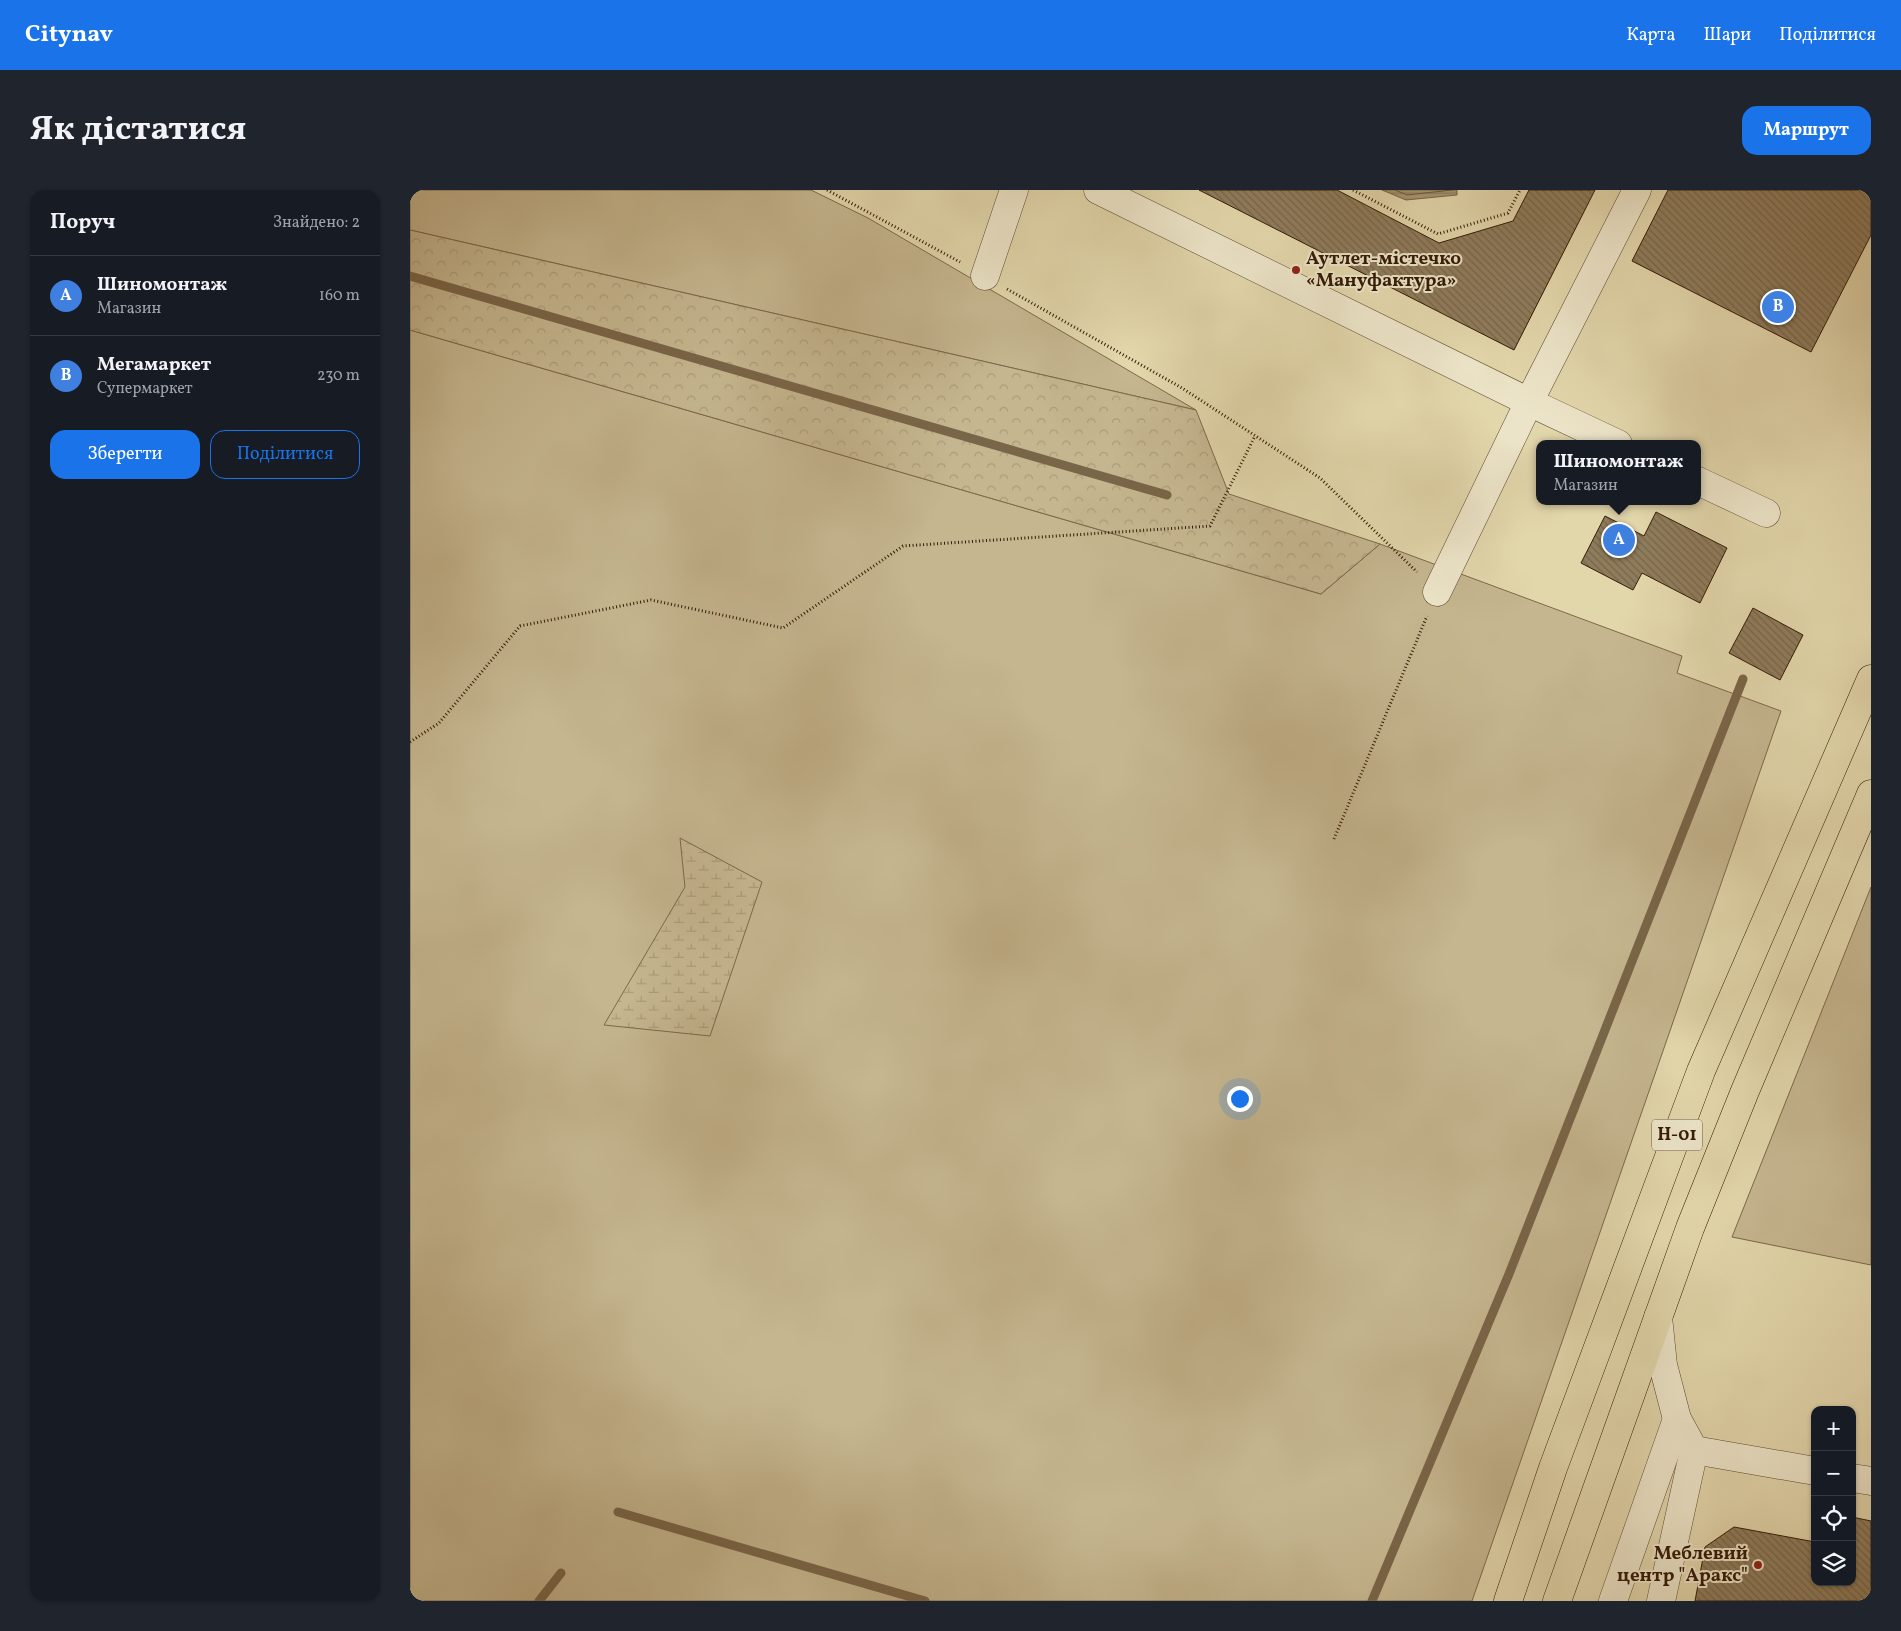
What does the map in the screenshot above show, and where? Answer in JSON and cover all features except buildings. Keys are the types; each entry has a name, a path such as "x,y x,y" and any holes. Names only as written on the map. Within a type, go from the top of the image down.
{"main road":[{"name":"Н-01","path":"1508,1601 1557,1459 1701,1071 1871,679"},
{"name":"Н-01","path":"1557,1601 1690,1228 1745,1091 1871,794"}],"lane":[{"path":"985,276 1014,190"},
{"path":"1098,190 1610,440"},
{"path":"1437,592 1529,402 1637,190"},
{"path":"1701,482 1766,513"},
{"path":"1658,1317 1663,1365 1677,1419 1694,1450 1660,1601"},
{"path":"1613,1601 1677,1419"},
{"path":"1694,1450 1811,1471"},
{"path":"1856,1479 1871,1481"}],"path":[{"path":"827,190 875,214 1182,388 1320,478 1437,592 1334,839"},
{"path":"1353,190 1438,234 1508,213 1520,190"},
{"path":"410,742 438,723 520,626 651,600 783,628 903,546 1210,526 1255,436"}],"green space":[{"path":"410,190 811,190 868,218 1196,410 410,230"},
{"path":"410,230 1196,410 1229,494 1380,544 1321,594 410,330"},
{"path":"410,330 1321,594 1380,544 1682,656 1677,673 1781,711 1472,1601 410,1601"},
{"path":"680,838 762,882 710,1036 604,1025 685,887"},
{"path":"1871,887 1871,1265 1732,1237"}],"water":[{"path":"1382,190 1457,190 1457,195 1406,200"}],"waterway":[{"path":"410,276 1167,495"},
{"path":"1372,1601 1509,1274 1743,679"},
{"path":"618,1512 925,1601"},
{"path":"539,1601 561,1573"}],"place":[{"name":"Аутлет-містечко «Мануфактура»","path":"1296,270"},
{"name":"Мегамаркет","path":"1778,307"},
{"name":"Шиномонтаж","path":"1619,540"},
{"name":"Меблевий центр \"Аракс\"","path":"1758,1565"}]}
